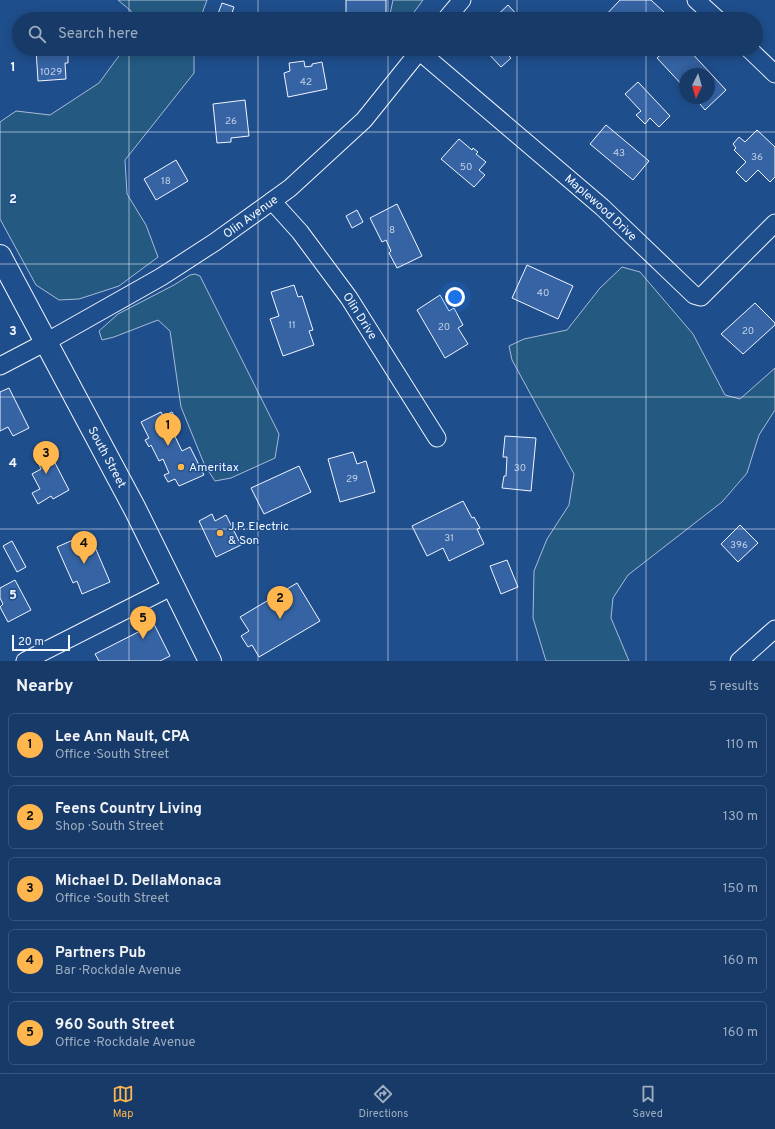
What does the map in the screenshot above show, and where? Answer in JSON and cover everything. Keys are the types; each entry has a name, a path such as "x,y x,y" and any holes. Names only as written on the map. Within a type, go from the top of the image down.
{"main road":[{"name":"South Street","path":"0,256 135,509 210,661"}],"street":[{"path":"452,12 462,0"},
{"path":"696,0 709,12"},
{"name":"Olin Avenue","path":"0,366 46,342 161,277 215,242 272,202 290,188 364,120 415,56"},
{"name":"Maplewood Drive","path":"427,56 602,207 694,295 701,296 705,293 775,223"},
{"path":"756,56 775,74"},
{"name":"Olin Drive","path":"272,202 300,232 349,298 437,438"},
{"path":"25,661 173,586"},
{"path":"739,661 775,629"}],"shaded area":[{"path":"118,0 207,0 203,12 131,11"},
{"path":"393,0 423,0 414,12 390,12"},
{"path":"119,56 194,56 194,73 125,160 127,194 146,225 158,257 119,286 79,299 59,300 36,285 0,219 0,122 16,111 50,115 99,83"},
{"path":"622,267 640,272 693,334 725,395 740,399 775,368 775,410 759,435 747,473 722,502 628,575 613,598 611,618 629,661 546,661 533,618 534,571 547,539 569,505 574,474 512,360 509,346 524,339 567,330 600,288"},
{"path":"195,274 200,276 279,434 275,458 231,478 215,481 205,466 181,407 170,331 158,320 114,337 102,340 99,331 118,314 190,275"}],"building":[{"path":"346,0 386,0 386,12 346,12"},
{"path":"620,0 651,0 664,12 609,12"},
{"path":"222,3 234,7 232,12 219,12"},
{"path":"508,5 514,12 500,12"},
{"path":"36,56 68,56 68,63 65,63 66,79 38,81"},
{"path":"491,56 509,56 511,58 501,67"},
{"path":"659,56 694,56 706,68 679,68 679,82 657,58"},
{"path":"304,61 305,67 322,62 327,89 288,97 284,73 290,71 289,63"},
{"path":"715,78 726,90 715,100"},
{"path":"638,82 670,116 659,127 650,118 645,124 636,115 641,111 625,94"},
{"path":"245,100 249,136 231,138 231,142 217,143 213,104"},
{"path":"700,104 711,104 705,110"},
{"path":"606,125 649,161 633,180 590,144"},
{"path":"757,130 775,147 775,177 770,182 758,170 746,182 736,172 746,162 734,150 736,148 733,144 739,137 745,142"},
{"path":"459,139 472,150 473,148 478,152 476,154 486,162 479,170 485,175 474,187 441,159"},
{"path":"176,160 188,181 156,200 144,179"},
{"path":"397,204 422,256 397,268 389,253 391,251 386,240 382,242 370,218"},
{"path":"357,210 363,222 352,228 346,216"},
{"path":"527,265 573,286 558,319 512,298"},
{"path":"294,285 298,297 302,296 313,330 309,331 314,345 283,356 270,319 279,316 271,292"},
{"path":"440,295 449,311 454,308 463,325 458,328 468,344 445,358 417,310"},
{"path":"755,303 775,323 775,325 743,354 721,334"},
{"path":"9,388 29,428 13,436 8,427 0,431 0,392"},
{"path":"161,412 163,416 172,412 176,419 168,422 182,451 190,447 204,475 179,486 175,479 168,482 164,475 169,473 163,459 159,461 151,445 149,447 145,440 149,438 141,422"},
{"path":"505,436 536,438 531,491 502,488 504,476 506,476 507,457 503,457"},
{"path":"353,452 357,464 366,461 375,492 340,502 328,459"},
{"path":"47,457 50,463 54,461 69,490 53,499 51,496 38,504 32,493 40,489 32,474 41,469 38,462"},
{"path":"299,466 311,492 264,514 251,488"},
{"path":"463,501 472,518 474,517 480,528 477,529 484,544 449,561 443,548 427,556 412,526"},
{"name":"J.P. Electric & Son","path":"212,514 215,521 226,515 241,545 216,557 199,521"},
{"path":"740,525 758,543 738,562 721,544"},
{"path":"89,533 110,582 82,594 77,581 73,583 57,547"},
{"path":"12,541 26,567 17,572 3,546"},
{"path":"507,560 518,587 501,594 490,566"},
{"path":"15,580 31,610 8,622 0,607 3,604 0,598 0,588"},
{"path":"297,583 320,621 259,657 252,645 248,647 241,636 249,631 240,617"},
{"path":"154,624 170,656 160,661 99,661 95,654"}],"place":[{"name":"Lee Ann Nault, CPA","path":"168,446"},
{"name":"Ameritax","path":"181,467"},
{"name":"Michael D. DellaMonaca","path":"46,474"},
{"name":"J.P. Electric & Son","path":"220,533"},
{"name":"Partners Pub","path":"84,564"},
{"name":"Feens Country Living","path":"280,619"},
{"name":"960 South Street","path":"143,639"}]}
